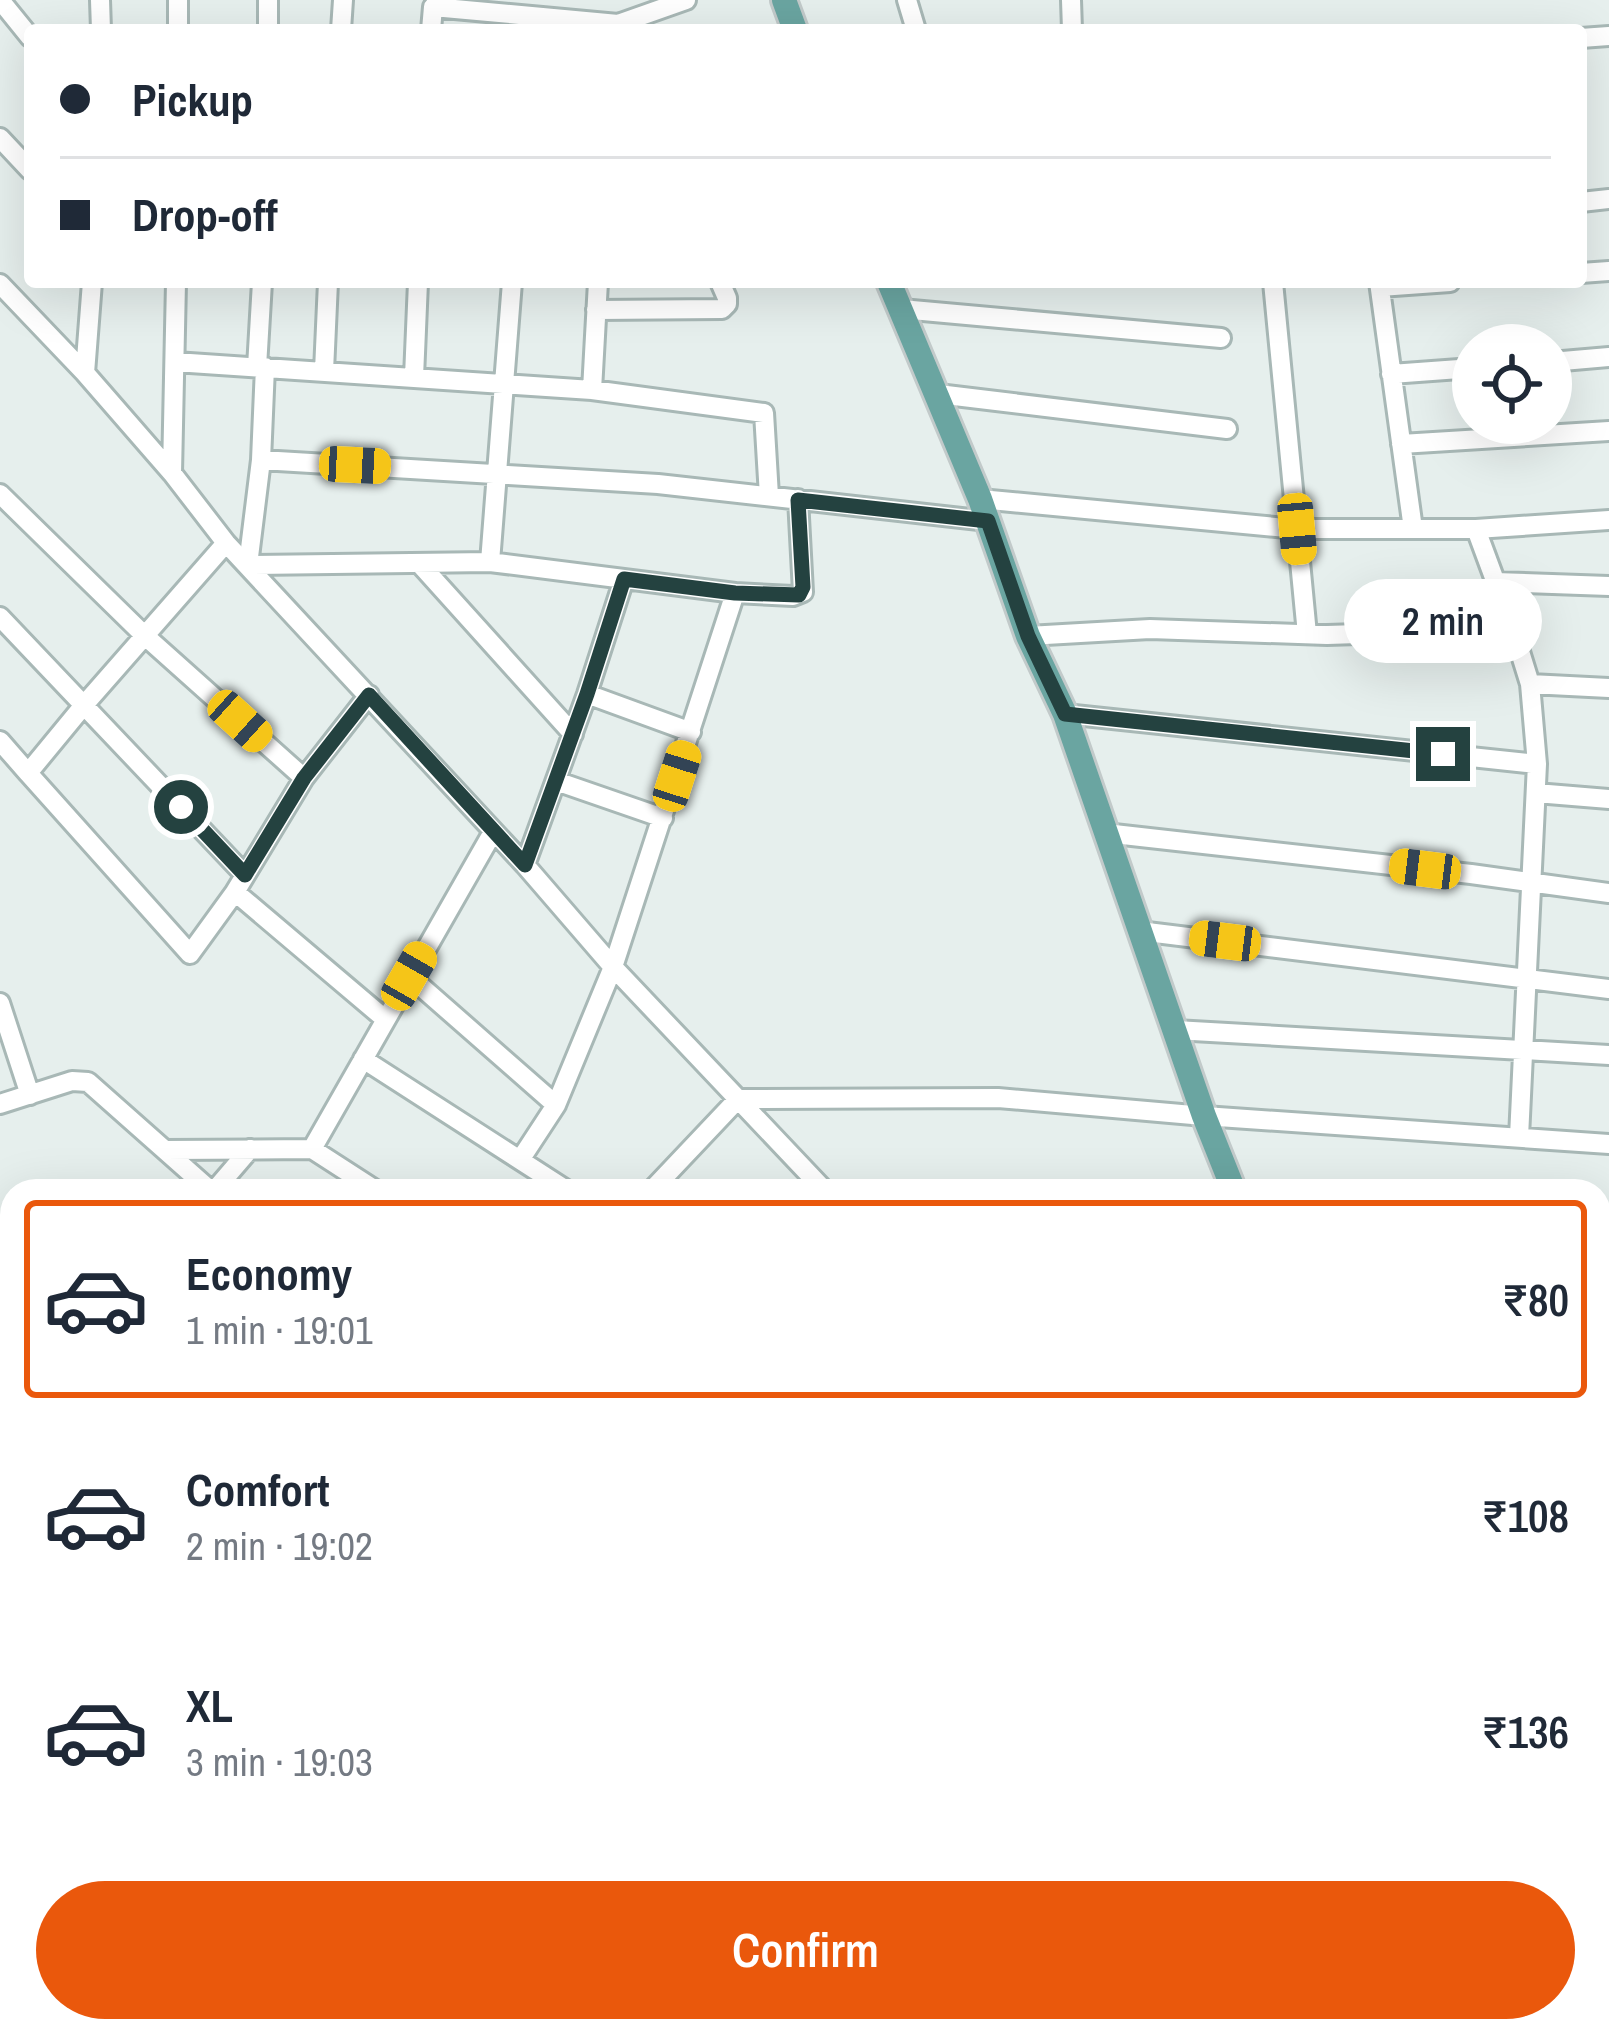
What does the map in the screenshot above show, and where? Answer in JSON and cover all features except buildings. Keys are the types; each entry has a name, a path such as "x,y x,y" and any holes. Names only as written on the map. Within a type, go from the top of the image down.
{"main road":[{"path":"892,288 984,510 1028,636 1065,714 1229,1179"}],"street":[{"path":"0,0 24,30"},
{"path":"626,24 686,0"},
{"path":"433,3 523,23"},
{"path":"0,138 24,164"},
{"path":"0,284 172,472 226,543 525,865 613,968 814,1179"},
{"path":"85,374 92,288"},
{"path":"172,472 176,288"},
{"path":"248,565 261,460 262,288"},
{"path":"324,371 328,288"},
{"path":"414,377 418,288"},
{"path":"490,562 511,288"},
{"path":"592,390 598,288"},
{"path":"596,310 722,309 727,304 723,288"},
{"path":"1274,288 1307,634"},
{"path":"1380,288 1413,529"},
{"path":"901,309 1221,338"},
{"path":"1572,361 1609,358"},
{"path":"175,362 503,382 764,412 770,496"},
{"path":"1391,374 1452,370"},
{"path":"938,394 1227,429"},
{"path":"1401,444 1609,431"},
{"path":"261,460 658,484 798,500 1297,529 1476,530 1609,520"},
{"path":"0,494 144,635 304,778"},
{"path":"248,565 490,562 793,596 803,592 798,500"},
{"path":"1476,530 1529,684 1538,764 1519,1137"},
{"path":"28,773 226,543"},
{"path":"419,563 573,734"},
{"path":"525,865 624,579"},
{"path":"1496,582 1609,586"},
{"path":"520,1160 556,1105 613,968 735,593"},
{"path":"0,617 84,705 240,884 385,1019"},
{"path":"1028,636 1150,629 1307,634 1513,628"},
{"path":"1529,684 1609,688"},
{"path":"587,694 692,732"},
{"path":"0,740 190,954 240,884 304,778 369,695"},
{"path":"1065,714 1538,764"},
{"path":"556,782 663,818"},
{"path":"1536,793 1609,799"},
{"path":"312,1149 493,832"},
{"path":"1105,833 1609,893"},
{"path":"1139,931 1609,989"},
{"path":"409,976 556,1105"},
{"path":"0,1003 30,1095"},
{"path":"1175,1030 1609,1055"},
{"path":"363,1059 543,1179"},
{"path":"0,1104 84,1081 199,1179"},
{"path":"662,1179 738,1099 998,1098 1609,1144"},
{"path":"224,1179 250,1149"},
{"path":"165,1150 312,1149 358,1179"}],"route":[{"path":"181,807 245,875 304,778 369,695 525,865 624,579 735,593 799,595 803,587 798,500 988,521 1028,636 1065,714 1443,754"}]}
